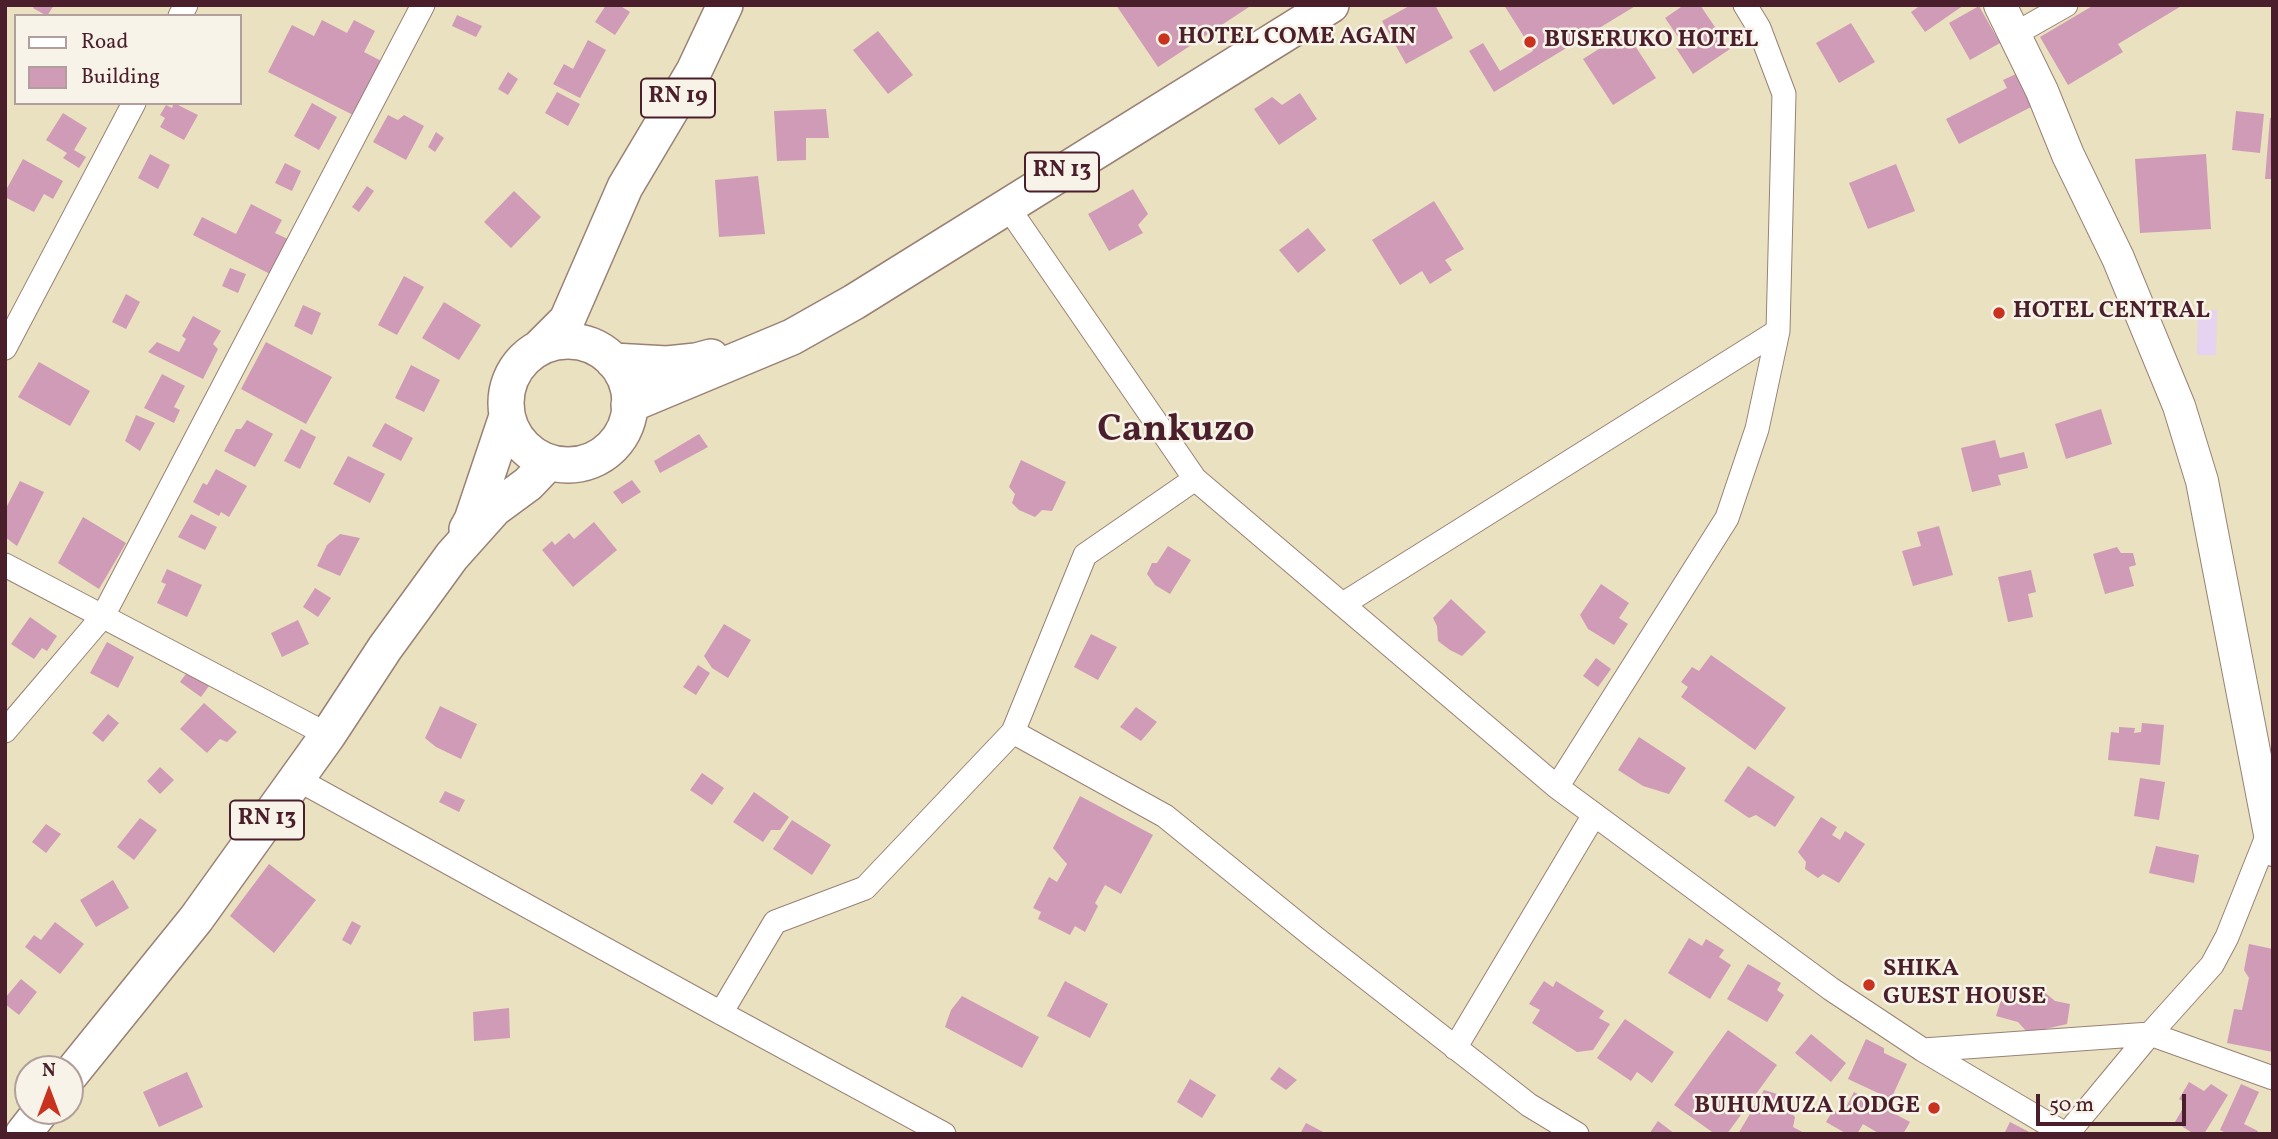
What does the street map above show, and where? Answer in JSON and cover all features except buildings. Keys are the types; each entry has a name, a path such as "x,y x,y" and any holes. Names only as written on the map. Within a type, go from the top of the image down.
{"main road":[{"name":"RN 19","path":"539,348 567,320 625,187 694,71 725,5"},
{"name":"RN 13","path":"629,405 792,337 854,302 1331,5"},
{"path":"2000,5 2118,258 2179,406 2202,481 2271,842"},
{"name":"RN 19","path":"600,353 625,187"},
{"name":"RN 13","path":"452,556 472,520 507,416 505,400 508,384 525,357 554,342 570,341 600,353 653,364 696,361 792,337"},
{"path":"507,416 513,432 522,444 534,455 549,462 581,463 603,453 620,436 627,421 629,405 625,382 600,353"},
{"name":"RN 13","path":"84,1057 196,919 452,556 494,509 528,484 549,462"}],"street":[{"path":"5,731 103,616 423,5"},
{"path":"1557,787 1727,518 1756,429 1777,331 1784,94 1759,28 1745,5"},
{"path":"2015,34 2066,5"},
{"path":"5,348 133,105"},
{"path":"1007,206 1195,479 1557,787 1594,815 1831,989 1923,1050 2066,1134 2212,965 2271,842"},
{"path":"1343,604 1777,331"},
{"path":"721,1013 775,922 865,888 1013,733 1085,555 1195,479"},
{"path":"5,565 328,735"},
{"path":"1013,733 1164,816 1529,1105 1577,1134"},
{"path":"297,779 944,1134"},
{"path":"1455,1048 1594,815"},
{"path":"1923,1050 2150,1034 2273,1078"}],"shaded area":[{"path":"2198,310 2217,310 2216,355 2197,355"}],"place":[{"name":"HOTEL COME AGAIN","path":"1164,39"},
{"name":"BUSERUKO HOTEL","path":"1530,42"},
{"name":"HOTEL CENTRAL","path":"1999,313"},
{"name":"SHIKA GUEST HOUSE","path":"1869,985"},
{"name":"BUHUMUZA LODGE","path":"1934,1108"}],"district":[{"name":"Cankuzo","path":"1176,433"}]}
